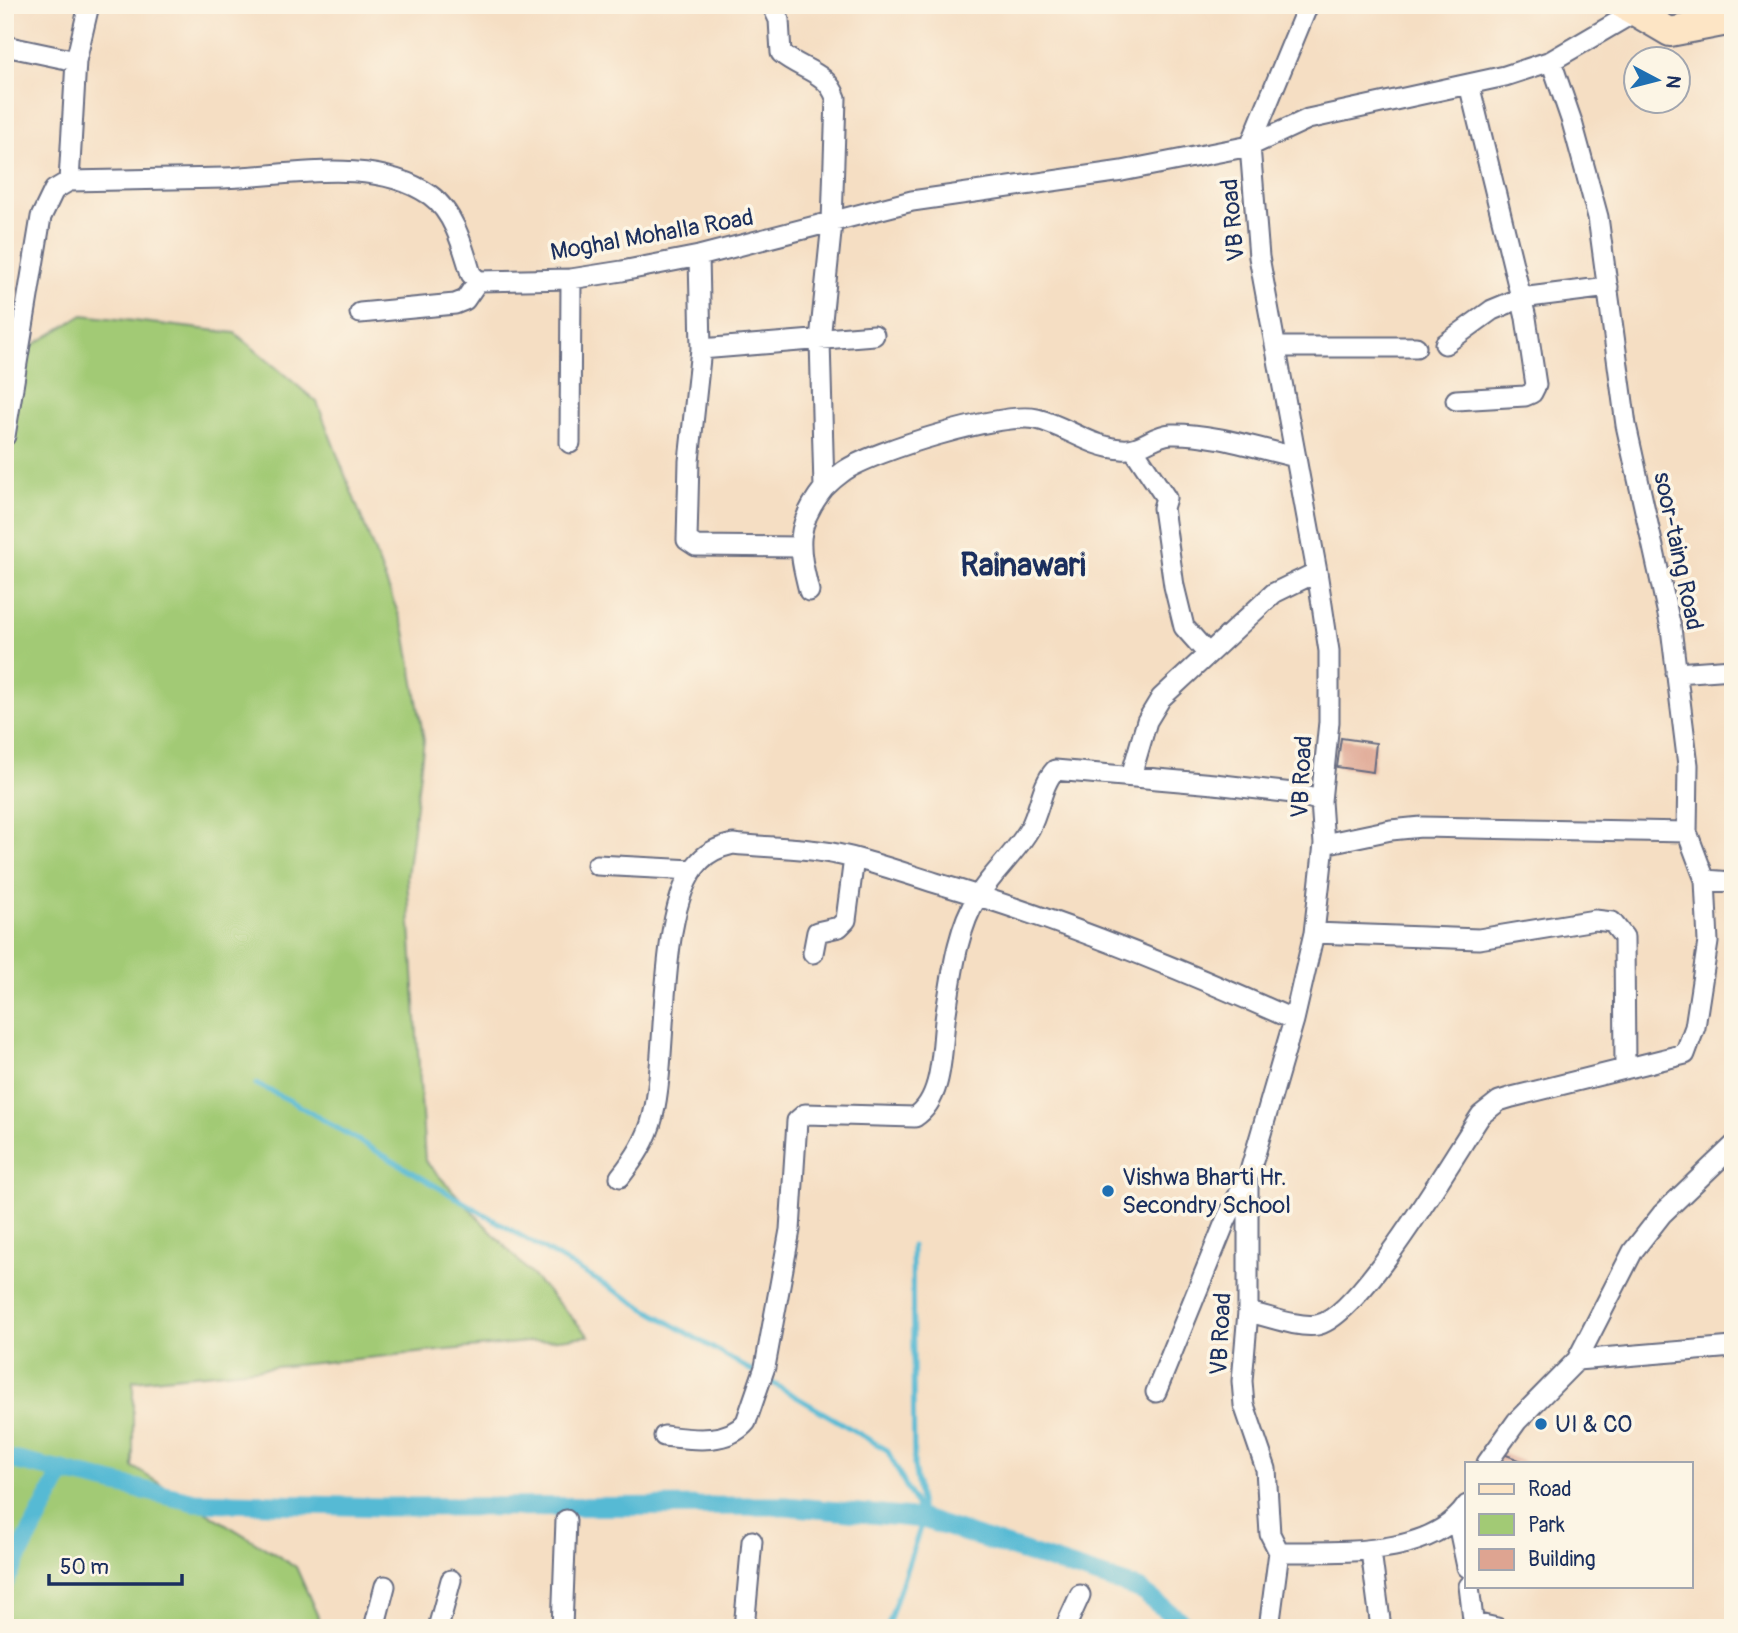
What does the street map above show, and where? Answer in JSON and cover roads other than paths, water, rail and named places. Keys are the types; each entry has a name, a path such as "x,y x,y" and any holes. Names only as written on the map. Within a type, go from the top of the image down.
{"main road":[{"path":"1628,9 1670,32 1733,20"}],"street":[{"path":"69,181 76,61 89,5"},
{"path":"772,5 779,20 781,53 820,74 829,82 836,98 832,223 821,340 824,488"},
{"name":"VB Road","path":"1279,1552 1270,1534 1262,1451 1244,1405 1242,1362 1248,1312 1248,1178 1294,1020 1314,933 1324,844 1321,801 1329,722 1329,663 1317,572 1259,257 1250,146 1308,5"},
{"name":"Moghal Mohalla Road","path":"478,281 571,279 699,256 912,201 1122,171 1250,146 1308,119 1469,84 1551,61 1628,9"},
{"path":"5,46 76,61"},
{"name":"soor-taing Road","path":"1551,61 1572,122 1598,217 1626,425 1671,628 1688,765 1687,832 1705,880 1709,910 1708,942 1695,1027 1685,1054 1625,1068"},
{"path":"1456,400 1532,393 1536,376 1521,298 1469,84"},
{"path":"5,436 41,217 54,190 69,181 330,173 383,176 430,196 451,219 471,274 478,281 466,300 455,304 360,313"},
{"path":"699,256 701,349 689,461 687,540 695,546 799,547"},
{"path":"570,443 571,279"},
{"path":"1445,344 1492,310 1521,298 1608,287"},
{"path":"701,349 874,335"},
{"path":"1277,347 1416,346"},
{"path":"809,591 799,547 810,505 824,488 845,470 967,426 1008,419 1038,419 1082,439 1119,449 1134,450 1161,436 1175,434 1207,437 1296,457"},
{"path":"1134,450 1166,498 1163,508 1174,586 1184,627 1208,654"},
{"path":"1131,776 1147,721 1161,698 1275,593 1317,572"},
{"path":"1676,673 1733,669"},
{"path":"664,1436 696,1439 724,1436 742,1427 753,1409 765,1367 790,1230 797,1121 804,1115 915,1117 925,1110 934,1092 957,955 967,918 978,895 1028,832 1037,816 1049,777 1055,770 1293,793 1321,801"},
{"path":"1324,844 1391,830 1421,827 1687,832"},
{"path":"620,1177 643,1144 653,1116 673,931 693,870 714,850 733,844 817,851 854,858 978,895 1080,929 1190,973 1294,1020"},
{"path":"813,953 817,932 839,927 846,920 854,858"},
{"path":"597,865 693,870"},
{"path":"1705,880 1733,882"},
{"path":"1248,1312 1316,1325 1335,1316 1402,1237 1480,1115 1489,1107 1512,1097 1625,1068 1624,937 1612,922 1595,920 1479,939 1314,933"},
{"path":"1488,1462 1517,1420 1577,1360 1633,1251 1662,1214 1733,1146"},
{"path":"1156,1392 1226,1220 1248,1178"},
{"path":"1577,1360 1733,1347"},
{"path":"1269,1628 1279,1552 1371,1551 1443,1529 1462,1512"},
{"path":"1462,1512 1465,1545"},
{"path":"562,1628 566,1520"},
{"path":"744,1628 752,1541"},
{"path":"1371,1551 1381,1628"},
{"path":"438,1628 451,1580"},
{"path":"374,1628 386,1586"},
{"path":"1469,1588 1474,1625 1497,1628"},
{"path":"1065,1628 1080,1595"}],"waterway":[{"path":"256,1084 289,1100 887,1450 923,1519"},
{"path":"887,1628 923,1519 914,1466 912,1246"},
{"path":"5,1458 195,1502 383,1507 786,1506 923,1519 1139,1589 1189,1628"},
{"path":"5,1582 63,1471"}],"place":[{"name":"Vishwa Bharti Hr. Secondry School","path":"1108,1191"},
{"name":"UI & CO","path":"1541,1424"}],"district":[{"name":"Rainawari","path":"1023,566"}]}
